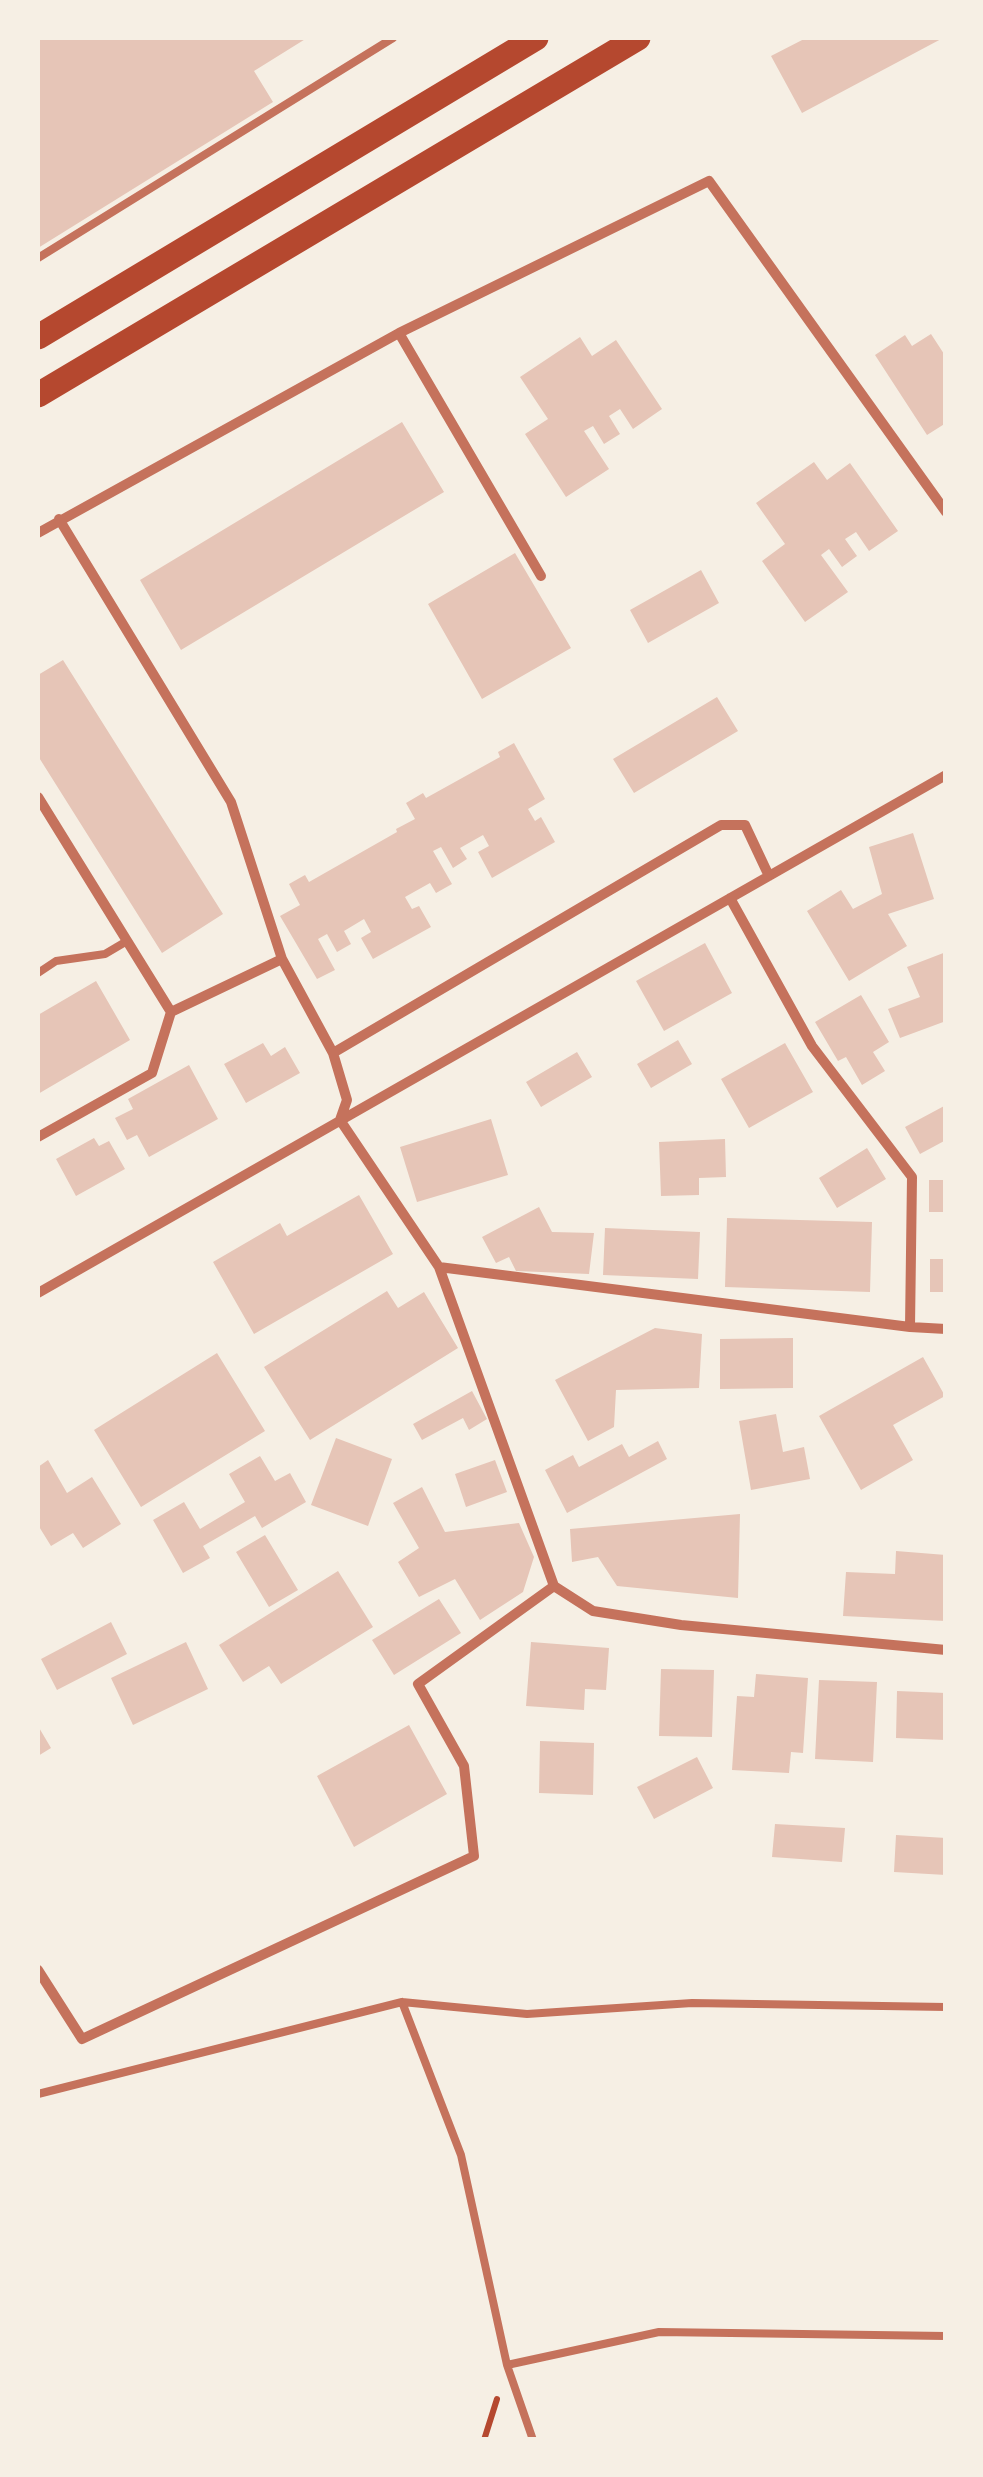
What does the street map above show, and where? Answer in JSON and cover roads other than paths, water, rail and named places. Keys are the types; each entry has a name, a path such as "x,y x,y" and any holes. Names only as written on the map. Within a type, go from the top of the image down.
{"main road":[{"path":"38,337 536,38"},
{"path":"38,395 638,38"}],"street":[{"path":"38,532 399,334 708,181 946,512"},
{"path":"399,334 541,576"},
{"path":"59,519 231,802 282,959 333,1053 347,1100 340,1120"},
{"path":"38,1293 946,775"},
{"path":"38,797 171,1012"},
{"path":"333,1053 721,824 745,825 769,876"},
{"path":"730,898 812,1046 912,1177 910,1328"},
{"path":"38,1137 152,1072 171,1012 282,959"},
{"path":"340,1120 439,1267 554,1586 593,1612 946,1650"},
{"path":"439,1267 910,1328 946,1328"},
{"path":"38,1970 82,2039 474,1856 464,1766 418,1684 554,1586"}],"lane":[{"path":"38,258 394,38"},
{"path":"38,973 56,961 105,954 127,940"},
{"path":"402,2002 461,2155 507,2364 533,2440"},
{"path":"38,2094 402,2002 527,2014 692,2002 946,2007"},
{"path":"507,2364 659,2332 946,2336"}]}
